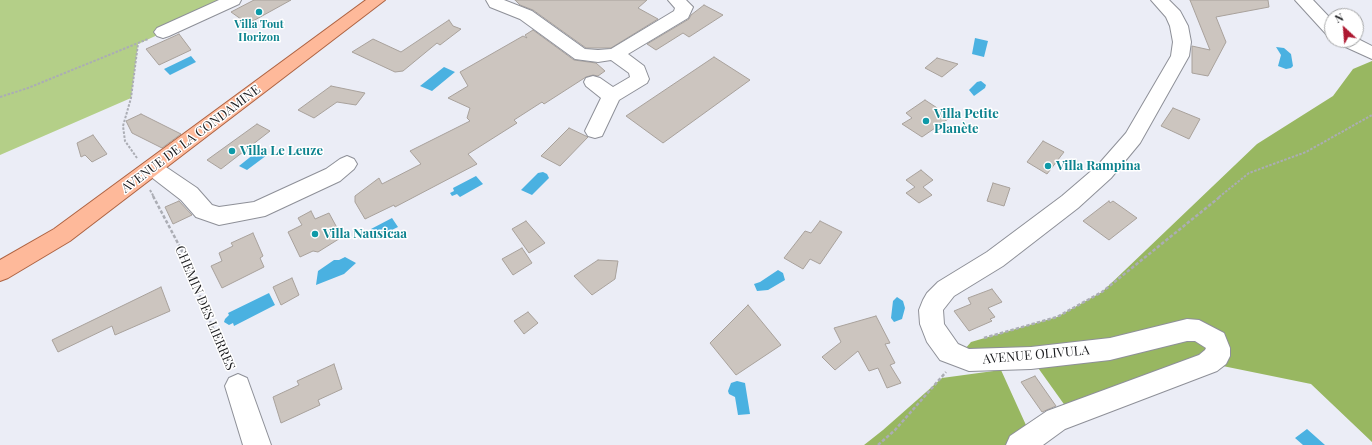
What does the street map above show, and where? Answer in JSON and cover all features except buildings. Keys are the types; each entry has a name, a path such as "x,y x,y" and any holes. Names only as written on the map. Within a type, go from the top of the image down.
{"main road":[{"name":"AVENUE DE LA CONDAMINE","path":"0,271 62,235 377,0"}],"street":[{"path":"163,32 233,0"},
{"path":"494,0 496,3 526,16 581,55 598,56 616,54 682,14 684,7 676,0"},
{"name":"AVENUE OLIVULA","path":"1020,445 1056,420 1208,363 1217,356 1218,348 1215,341 1199,331 1187,330 1110,349 1031,358 977,360 949,352 942,344 932,324 931,310 935,300 946,289 994,259 1070,202 1104,172 1134,138 1180,56 1182,42 1179,26 1174,15 1159,0"},
{"path":"1303,0 1324,22"},
{"path":"1361,48 1372,53"},
{"path":"595,131 612,96 640,79 637,70 616,54"},
{"path":"593,82 612,96"},
{"path":"148,172 189,194 204,211 219,216 256,210 333,175 347,164"},
{"name":"CHEMIN DES LIERRES","path":"238,386 257,445"}],"path":[{"path":"0,97 28,88 138,44 163,32"},
{"name":"CHEMIN DES LIERRES","path":"138,44 131,98 123,126 125,141 148,172 166,224 181,250 214,333 238,386"},
{"path":"878,445 896,430 971,342 1057,317 1102,292 1249,173 1306,152 1372,115"}],"green space":[{"path":"0,0 233,0 138,44 131,98 0,155"},
{"path":"1372,61 1372,442 1311,384 1208,363 1071,414 1031,358 959,356 971,342 1057,317 1102,292 1257,144 1333,96 1353,69"},
{"path":"1001,370 1035,445 864,445 942,378"}],"water":[{"path":"975,38 988,41 984,57 972,54"},
{"path":"1276,47 1284,48 1291,54 1293,66 1291,68 1286,69 1278,66 1281,55"},
{"path":"191,56 196,62 170,75 164,69"},
{"path":"444,67 455,72 432,91 420,86"},
{"path":"981,81 986,85 985,88 974,96 969,90 977,82"},
{"path":"259,150 267,155 247,170 239,166"},
{"path":"543,172 547,174 549,178 532,195 521,190 538,173"},
{"path":"476,176 483,184 460,197 457,194 452,196 450,193 454,191 453,188"},
{"path":"392,218 398,227 377,237 371,229"},
{"path":"345,257 356,263 344,274 316,285 318,271 334,260 339,260"},
{"path":"778,270 783,273 785,280 768,290 757,291 754,284 760,282"},
{"path":"269,293 275,305 234,326 233,323 229,325 224,322 229,315 228,313"},
{"path":"897,297 903,301 905,308 902,319 894,322 891,318 893,301"},
{"path":"737,381 745,383 750,414 738,415 735,397 729,394 728,391 731,383"},
{"path":"1307,429 1325,445 1303,445 1295,438"}],"place":[{"name":"Villa Tout Horizon","path":"259,12"},
{"name":"Villa Petite Planète","path":"926,121"},
{"name":"Villa Le Leuze","path":"232,151"},
{"name":"Villa Rampina","path":"1048,166"},
{"name":"Villa Nausicaa","path":"315,234"}]}
